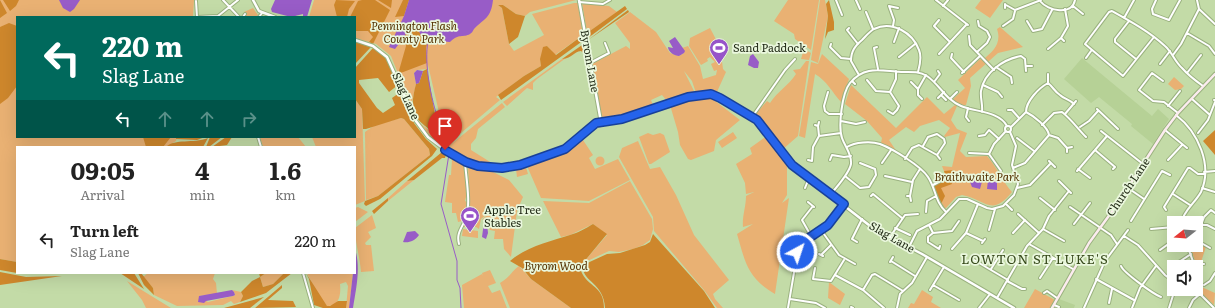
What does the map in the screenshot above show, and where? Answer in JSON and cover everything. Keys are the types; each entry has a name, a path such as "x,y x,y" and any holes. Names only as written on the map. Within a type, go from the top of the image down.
{"main road":[{"name":"Church Lane","path":"1053,306 1073,269 1165,130 1177,114 1215,74"}],"street":[{"path":"223,0 237,16"},
{"path":"218,16 238,0"},
{"path":"253,0 257,9 262,13 272,16"},
{"path":"579,1 603,4 610,0"},
{"path":"836,0 842,15"},
{"path":"856,0 860,9"},
{"path":"936,0 968,25 939,54"},
{"path":"943,6 948,0"},
{"path":"1026,0 1028,4"},
{"path":"1073,6 1075,0"},
{"path":"1124,18 1134,1 1130,0"},
{"path":"1156,0 1152,9 1153,14 1169,20 1180,0"},
{"path":"1197,0 1199,9 1215,24"},
{"path":"196,1 197,16"},
{"name":"Byrom Lane","path":"579,1 601,122"},
{"path":"1005,6 1015,10 1028,4 1040,1 1052,10 1065,9 1073,6"},
{"path":"893,26 894,20 889,12 889,6 898,8"},
{"path":"1073,6 1082,12"},
{"path":"1048,49 1061,38 1068,24 1065,9"},
{"path":"1172,56 1187,33 1199,9"},
{"path":"1004,24 1014,17 1015,10"},
{"path":"1031,33 1044,28 1052,10"},
{"path":"1154,37 1122,76 1091,51 1085,44 1110,11 1154,37 1170,51 1172,56 1187,73 1203,86"},
{"path":"866,12 866,17 873,29"},
{"path":"940,20 934,26 950,42"},
{"path":"1027,21 1033,31"},
{"path":"1129,21 1115,39 1115,42 1136,59"},
{"path":"975,23 978,22 981,28 988,32 990,37 987,43 977,52"},
{"path":"859,75 851,59 853,49 873,29 881,26 893,26 905,31 915,44 920,57 918,72"},
{"path":"894,42 899,28"},
{"path":"847,30 858,44"},
{"path":"1187,33 1209,46 1215,54"},
{"path":"969,36 969,40 977,52 994,70"},
{"path":"1061,38 1064,41"},
{"name":"Slag Lane","path":"356,40 373,46 387,57 419,126 428,137 452,155 466,162 490,168 526,164 565,149 596,123 622,119 676,100 704,94 716,96 752,117 762,126 790,163 862,219 890,237 1014,308"},
{"path":"965,41 969,40"},
{"path":"590,63 609,53 605,43"},
{"path":"899,57 915,44"},
{"path":"829,46 841,58 851,59"},
{"path":"874,47 878,69"},
{"path":"1086,58 1091,51"},
{"path":"1160,64 1170,51"},
{"path":"952,54 950,58 963,72 980,56"},
{"path":"1187,73 1200,55"},
{"path":"982,112 983,103 981,93 986,77 1006,60 1021,56 1025,60 1026,71"},
{"path":"752,117 785,70 795,59"},
{"path":"1026,66 1032,66"},
{"path":"996,68 1002,73 1007,74 1012,81 1015,79"},
{"path":"831,194 845,176 851,165 850,156 840,134 841,121 845,95 852,81 859,75 878,69 918,72 926,75 959,106 998,118 1007,126 1011,127"},
{"path":"890,92 896,79 896,71"},
{"path":"934,82 941,73 938,71"},
{"path":"1163,81 1152,73 1139,90 1153,101 1162,102 1168,106 1177,114 1200,144 1204,173 1202,188 1185,216"},
{"path":"922,99 918,95 918,89 926,75"},
{"path":"989,154 999,139 1026,112 1027,105 1037,90 1048,83 1049,76"},
{"path":"852,81 855,84"},
{"path":"869,81 876,91 890,92"},
{"path":"911,82 918,89"},
{"path":"1048,83 1054,87 1059,94 1069,99 1074,104"},
{"path":"983,85 996,90 1001,96 997,97"},
{"path":"828,91 824,106 825,111 829,114 842,114"},
{"path":"1168,106 1178,91"},
{"path":"888,111 890,115 897,110 899,106 890,92"},
{"path":"938,98 944,92"},
{"path":"951,98 955,92"},
{"path":"941,95 946,100"},
{"path":"1192,98 1210,115"},
{"path":"1198,133 1210,115 1215,101"},
{"path":"1064,114 1076,102"},
{"path":"966,119 968,108"},
{"path":"1009,108 1019,118"},
{"path":"1079,127 1089,121 1097,110 1117,128 1118,124"},
{"path":"1042,125 1056,112 1060,111 1079,127 1086,137"},
{"path":"1026,112 1042,125 1049,132 1049,135 1058,138 1067,148 1067,152"},
{"path":"962,120 966,119 969,121"},
{"path":"841,121 856,124 863,122"},
{"path":"808,160 812,162 813,147 819,136 817,124"},
{"path":"1007,126 1016,146 1013,168 1017,178 1018,188"},
{"path":"979,136 985,135 989,130 999,139"},
{"path":"1101,130 1143,164"},
{"path":"1165,130 1187,148"},
{"path":"819,136 840,134"},
{"path":"923,146 928,137 937,134 945,141 938,155"},
{"path":"1013,168 1025,163 1049,135"},
{"path":"1090,178 1078,170 1107,136"},
{"path":"1017,138 1034,151"},
{"path":"846,147 851,145 873,143 891,150 906,159 920,169 933,184 939,205 946,212"},
{"path":"1168,160 1183,145"},
{"path":"906,159 913,147 923,146 938,155 940,159"},
{"path":"1067,148 1072,147"},
{"path":"882,163 885,161 891,150"},
{"path":"1095,150 1115,167 1114,169"},
{"path":"969,153 989,154"},
{"path":"830,160 832,154 844,157 850,156"},
{"path":"989,154 1001,171"},
{"path":"1049,161 1055,167"},
{"path":"459,244 457,238 466,218 468,208 466,162"},
{"path":"845,176 860,188 868,188 876,175 876,171 873,167 861,163 862,168"},
{"path":"909,247 917,231 940,219 960,198 967,199 987,208 995,209 1006,204 1018,188 1030,185 1051,163"},
{"path":"1187,165 1188,168 1198,174 1215,171"},
{"path":"1164,208 1188,168"},
{"path":"910,201 909,196 912,182 920,169"},
{"path":"1132,219 1162,171 1170,175"},
{"path":"886,175 912,182"},
{"path":"804,188 809,178"},
{"path":"933,184 946,178"},
{"path":"997,298 1029,244 1043,229 1047,218 1055,210 1062,198 1070,192 1059,181"},
{"path":"1128,188 1144,199"},
{"path":"1202,188 1215,192"},
{"path":"871,196 873,194 902,218"},
{"path":"1173,194 1190,206"},
{"path":"926,211 927,200 936,196"},
{"path":"1040,198 1055,210"},
{"path":"808,202 814,207 802,220 811,236"},
{"path":"1074,224 1090,203"},
{"path":"788,308 797,250 801,244 830,223 844,204"},
{"path":"952,249 956,247 966,233 978,204"},
{"path":"1006,204 1010,209"},
{"path":"1070,207 1099,229 1111,236 1117,244"},
{"path":"989,230 995,209"},
{"path":"1203,220 1211,210 1215,212"},
{"path":"890,237 906,214 916,215"},
{"path":"1018,214 1039,233"},
{"path":"857,242 852,238 862,219"},
{"path":"1012,235 1026,220"},
{"path":"940,248 928,242 928,237 933,233 952,231 959,221"},
{"path":"929,225 933,233"},
{"path":"1203,226 1215,229"},
{"path":"895,228 907,232 910,235"},
{"path":"1151,229 1167,228"},
{"path":"1043,229 1065,242"},
{"path":"821,230 844,260 855,264"},
{"path":"1084,308 1105,261 1128,230"},
{"path":"966,233 983,241"},
{"path":"1124,236 1138,245 1156,266 1167,276"},
{"path":"1160,250 1166,244 1163,241"},
{"path":"1029,244 1073,269"},
{"path":"821,255 831,245"},
{"path":"1203,246 1209,247 1207,250"},
{"path":"990,269 1003,250"},
{"path":"1179,260 1191,254 1193,260"},
{"path":"893,257 890,261 916,276"},
{"path":"897,308 903,291 912,283 927,257"},
{"path":"1040,279 1053,258"},
{"path":"815,268 813,279 830,281 836,275 844,260"},
{"path":"971,260 974,260 1024,289"},
{"path":"1132,308 1134,300 1142,285 1156,266"},
{"path":"930,290 944,267"},
{"path":"1120,267 1153,294 1161,297"},
{"path":"1204,285 1210,281 1215,273"},
{"path":"302,274 313,308"},
{"path":"863,290 872,275 875,274 903,291"},
{"path":"836,275 863,290 884,308"},
{"path":"1096,279 1134,300"},
{"path":"933,285 959,300"},
{"path":"1110,301 1113,288"},
{"path":"1044,291 1047,291 1057,298"},
{"path":"979,308 990,294"},
{"path":"1169,308 1173,296"},
{"path":"1189,308 1193,300 1198,296"},
{"path":"1202,296 1214,308"},
{"path":"789,298 813,302 825,308"},
{"path":"1053,306 1059,307"}],"shaded area":[{"path":"59,0 80,0 70,12 63,8"},
{"path":"275,0 312,0 307,16 303,16 303,14 287,16 272,12 271,9"},
{"path":"409,0 493,0 489,14 468,35 458,37 450,42 436,41 421,35 414,23 408,25 405,36 395,49 389,47 404,16"},
{"path":"675,37 685,51 679,56 672,53 668,49 668,47 673,48 669,41"},
{"path":"753,54 759,62 758,68 748,65 750,56"},
{"path":"1082,58 1152,116 1158,109 1169,119 1153,144 1131,126 1132,124 1099,97 1091,103 1064,79"},
{"path":"417,70 423,71 419,83 416,84 414,73"},
{"path":"973,177 983,178 980,189 972,187 970,182"},
{"path":"988,180 997,182 997,190 987,189"},
{"path":"484,222 487,224 488,233 486,239 482,237"},
{"path":"415,231 419,235 416,239 410,242 403,242 407,232"},
{"path":"356,252 358,264 357,278 353,308 349,308 353,274 356,274"},
{"path":"232,290 235,295 233,296 206,301 204,303 198,302 199,296"},
{"path":"1059,299 1075,305 1074,308 1056,308"}],"green space":[{"path":"0,0 194,0 193,16 16,16 16,138 177,138 176,141 168,146 16,146 16,262 0,259"},
{"path":"0,0 7,13 0,18"},
{"path":"3,0 19,0 16,6 10,11"},
{"name":"Pennington Flash County Park","path":"314,0 576,0 530,12 525,16 516,14 503,5 498,5 502,8 509,44 514,51 544,35 532,14 574,3 578,3 583,35 555,55 547,46 541,55 541,66 524,76 496,97 500,100 448,144 446,137 448,135 441,121 428,65 427,69 417,70 414,73 416,84 411,106 391,56 376,44 356,38 356,16 309,16"},
{"path":"336,0 355,1 349,9 347,16 337,16 334,5"},
{"path":"375,0 390,10 373,44 369,42 373,37 368,31 356,31 356,16 350,16 358,1"},
{"path":"378,0 392,0 391,8"},
{"path":"403,0 409,0 404,16 395,17"},
{"path":"788,0 819,0 811,50 795,39 794,34 774,21"},
{"path":"820,0 825,0 828,16 818,63 811,60"},
{"path":"829,0 834,22 834,30 828,32 825,39 828,16 826,4"},
{"path":"981,0 1003,0 990,18 975,8"},
{"path":"582,3 609,6 617,12 587,33"},
{"path":"498,5 503,5 516,14 525,16 518,37 509,44 502,8"},
{"path":"625,6 627,9 588,38 587,33"},
{"path":"253,8 258,15 246,16 247,13 244,12"},
{"path":"628,10 629,12 588,40"},
{"path":"630,12 656,32 670,53 679,56 684,53 682,48 688,46 700,66 703,79 716,75 717,70 714,71 711,64 715,62 710,57 707,59 708,61 701,65 689,46 690,38 710,28 720,47 723,69 726,72 716,94 709,92 696,93 692,81 684,71 695,93 667,101 662,95 651,100 653,105 622,117 602,118 592,64 626,46 630,49 630,43 615,23"},
{"path":"9,23 16,26 16,87 8,98 0,104 0,27"},
{"name":"Pennington Flash County Park","path":"414,23 421,35 429,37 426,48 427,63 398,74 406,46 405,36 408,25"},
{"path":"1000,27 1023,47 998,53 970,78 971,86 966,105 959,105 952,100 965,88 958,80 980,59 982,60 990,54 996,47 998,39 997,29"},
{"path":"583,35 584,40 501,100 498,95 524,76 541,66 540,59 543,47 547,46 556,55"},
{"path":"356,40 371,47 356,63"},
{"path":"585,43 587,56 581,51 562,59"},
{"path":"373,48 382,54 393,69 398,85 389,92 378,78 359,80 359,83 377,108 383,113 395,105 392,98 402,91 414,123 426,139 437,149 432,156 380,199 366,206 364,204 365,201 378,196 430,155 429,149 404,119 401,118 363,129 362,109 356,100 356,67"},
{"path":"804,49 811,53 809,60 801,59"},
{"path":"822,54 849,79 841,102 826,83 815,74 805,138 799,136 811,62 818,64"},
{"path":"566,58 537,79 533,83 533,90 527,88 507,106 503,102 562,59"},
{"path":"806,61 809,61 798,136 782,150 762,122 754,116 767,101 770,103 793,78 796,74 793,70 800,69"},
{"path":"427,69 435,114 443,137 442,139 420,122 414,111 413,104 416,84 419,83 423,71"},
{"path":"1174,77 1184,86 1181,89 1175,90 1168,84"},
{"name":"Braithwaite Park","path":"851,85 896,128 927,97 944,114 955,105 957,106 951,120 957,129 967,133 960,151 966,157 987,156 1012,192 999,204 988,205 962,195 956,197 946,208 943,208 934,186 947,179 942,166 952,167 960,133 945,137 944,136 950,128 939,120 920,126 914,132 906,127 889,140 897,152 881,143 882,138 867,121 845,104"},
{"path":"710,97 740,120 716,140 714,151 691,160 688,159 680,145 678,132 670,105 696,98"},
{"path":"356,100 362,109 365,201 356,205 356,146 316,146 312,138 356,138"},
{"path":"502,103 505,107 478,129 476,138 471,144 471,150 495,165 470,161 451,152 449,146"},
{"path":"401,118 404,119 429,149 430,155 378,196 366,200 365,132 375,125"},
{"path":"417,121 441,139 443,147 431,137"},
{"path":"1215,130 1215,155 1203,141"},
{"path":"733,132 737,138 722,148 718,142"},
{"path":"648,133 653,135 660,133 664,135 670,152 651,164 649,164 639,137"},
{"path":"143,138 170,138 164,146 146,146"},
{"path":"176,138 202,138 197,140"},
{"path":"208,138 204,146 167,146 179,142"},
{"path":"210,138 221,138 210,146 206,146"},
{"path":"225,138 231,138 227,145 213,146"},
{"path":"260,138 299,138 305,146 263,146"},
{"path":"764,138 769,139 787,166 787,195 782,203 789,198 775,294 758,282 748,268 737,234 753,224 743,227 746,196 754,192 746,194 745,183 736,164 752,154 750,148"},
{"path":"583,140 593,155 589,158 595,169 618,159 630,180 589,201 541,198 527,166 569,149"},
{"path":"638,141 650,169 660,167 676,195 694,235 729,280 713,294 715,299 723,308 717,308 704,290 654,231 653,217 619,157 622,148"},
{"path":"442,152 446,155 445,158 442,158 414,180 407,181"},
{"path":"598,157 602,157 604,161 602,165 598,165 596,163 596,159"},
{"path":"452,159 465,167 467,193 465,201 467,202 466,214 464,214 462,221 458,222 456,213 452,213 452,203 445,202 449,175 451,175"},
{"path":"468,166 491,171 509,180 523,197 517,211 511,257 504,249 503,239 494,239 495,231 490,230 487,220 482,220 491,211 481,219 479,229 476,227 463,227 470,213"},
{"path":"526,167 528,174 517,177 516,169"},
{"path":"954,170 955,174 949,175 952,184 941,188 945,196 941,204 934,186 947,179 944,171"},
{"path":"414,180 388,201 388,198 407,181"},
{"path":"630,181 652,219 653,229 650,240 633,249 619,252 609,251 583,263 607,235 593,224 570,235 561,237 543,201 589,203"},
{"path":"388,198 388,201 374,214 372,211"},
{"path":"358,207 368,212 356,221 356,208"},
{"path":"372,215 376,228 368,232 371,237 365,243 366,245 371,245 374,271 361,272 356,239 356,227"},
{"name":"Byrom Wood","path":"593,224 607,234 583,263 581,271 584,277 599,291 604,308 571,308 531,279 522,268 510,261 531,248 576,233"},
{"name":"Apple Tree Stables","path":"463,229 478,231 478,238 462,236"},
{"path":"653,234 704,291 715,308 605,308 604,299 601,293 585,275 583,265 607,254 620,253 645,245 650,242"},
{"path":"1203,246 1206,247 1202,260 1195,260 1192,252 1203,252"},
{"path":"0,259 16,262 16,273 0,270"},
{"path":"519,266 531,279 571,308 510,308 500,283"},
{"path":"490,270 496,283 488,286 492,293 500,290 507,308 464,308 462,285 482,274 483,276 482,273"},
{"path":"0,272 26,277 62,276 0,285"},
{"path":"122,274 135,274 144,289"},
{"path":"138,274 142,274 153,288 154,295 144,285"},
{"path":"147,274 215,274 213,279 216,283 217,294 199,296 208,302 235,295 232,290 241,292 243,296 240,302 234,304 231,301 223,305 177,306 154,295 153,288 143,277"},
{"path":"264,274 283,274 273,284 263,287 260,277"},
{"path":"283,274 291,274 266,293 240,302 243,296 241,292 252,281 260,277 263,287 273,284"},
{"path":"306,274 327,306 330,306 338,301 347,301 346,308 323,308 314,305 309,279"},
{"path":"308,274 353,274 349,308 346,308 348,286 346,282 340,284 339,299 331,306 327,306 318,294"},
{"path":"127,281 171,308 146,308 142,300"},
{"path":"829,282 845,294 840,305 828,298"},
{"path":"282,285 282,288 268,300 293,301 296,307 255,308"},
{"path":"1203,288 1215,293 1214,305 1203,295"},
{"path":"1035,289 1055,300 1051,308 1024,308"},
{"path":"922,290 933,297 931,302 941,308 908,308 911,303 914,304"},
{"path":"264,297 250,308 224,308"}],"waterway":[{"path":"429,36 427,45 428,76 437,116 449,151"},
{"path":"449,154 441,204 457,261 457,280 460,288 461,308"}],"place":[{"name":"Sand Paddock","path":"719,65"},
{"name":"Apple Tree Stables","path":"470,233"}],"district":[{"name":"LOWTON ST LUKE'S","path":"1035,259"}],"route":[{"path":"445,150 466,162 478,166 502,168 526,164 565,149 596,123 622,119 676,100 711,94 757,120 792,165 844,204 830,223 803,242 797,252"}]}
